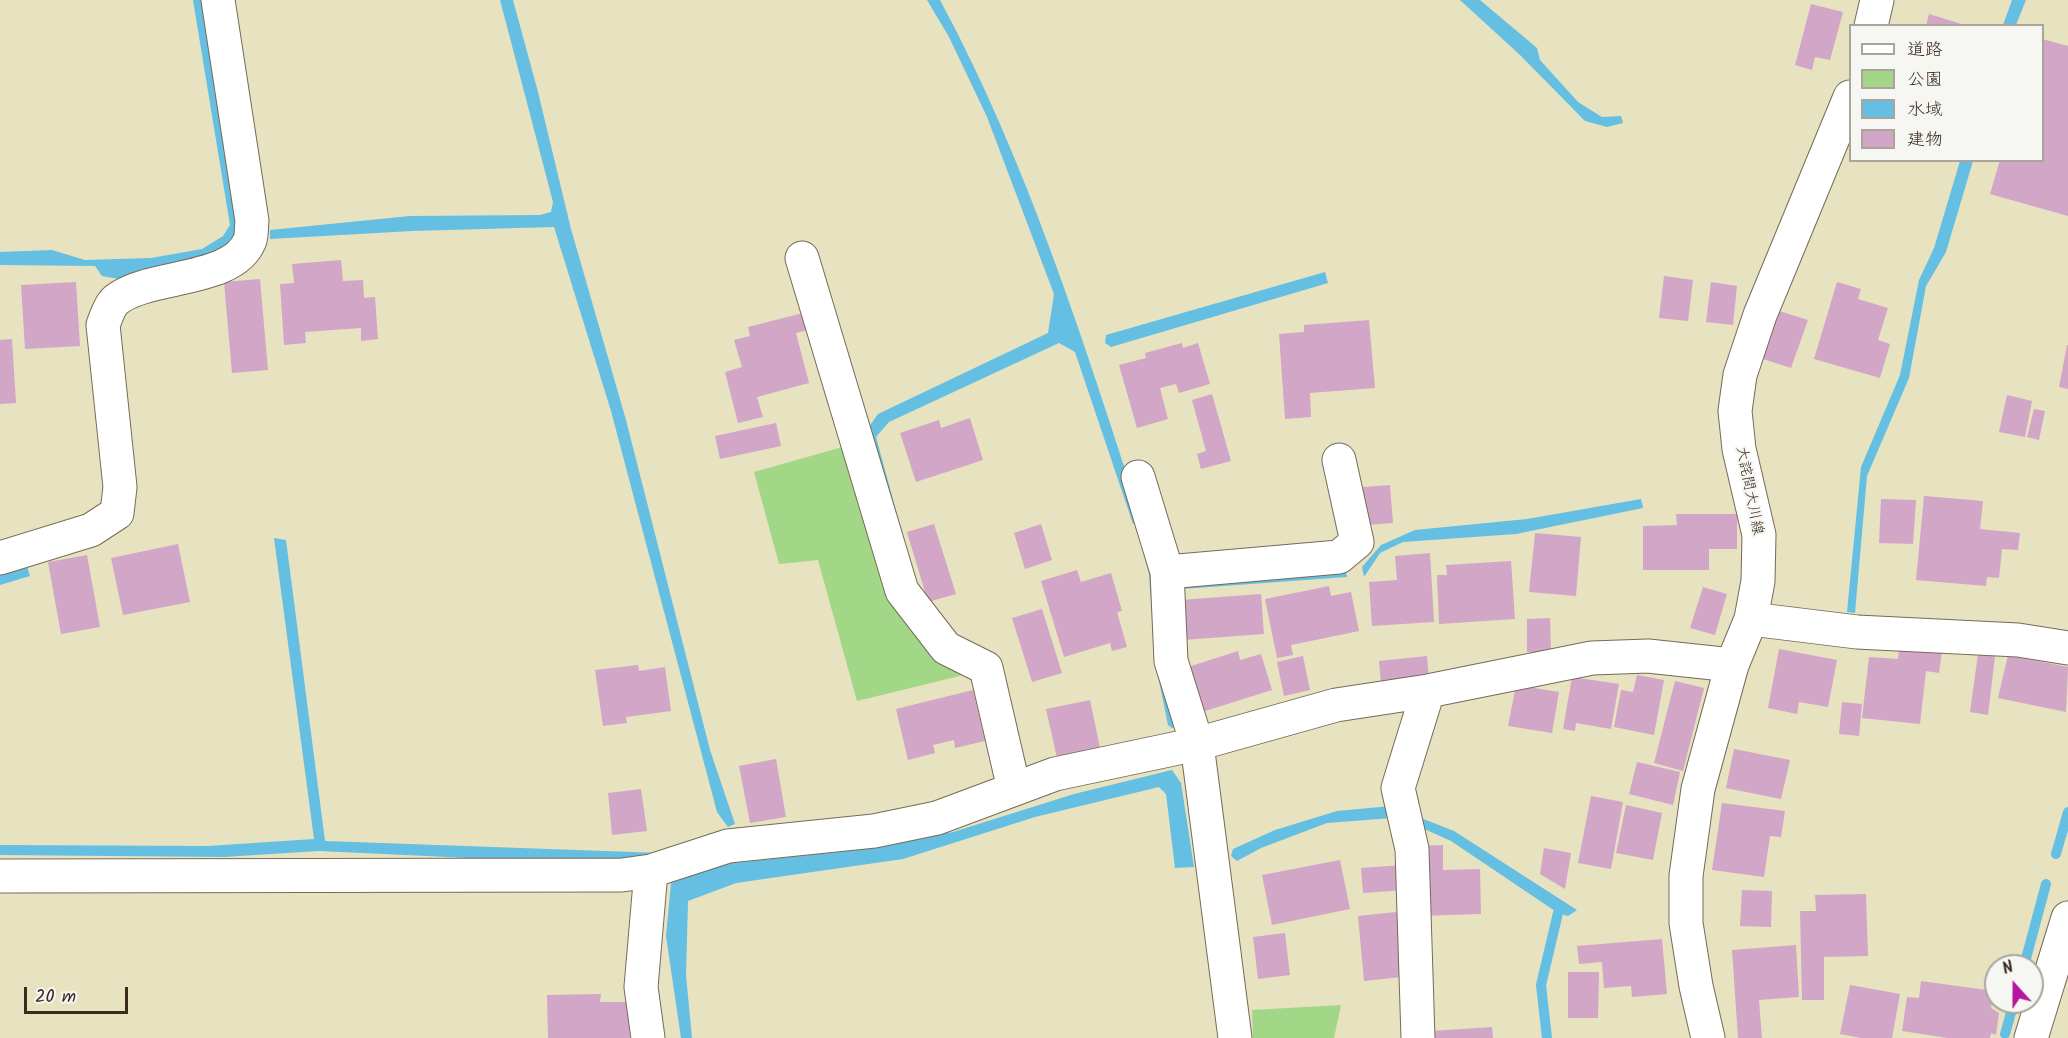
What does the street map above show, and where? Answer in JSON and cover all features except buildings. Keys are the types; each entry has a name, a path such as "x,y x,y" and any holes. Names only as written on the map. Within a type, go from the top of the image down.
{"street":[{"path":"0,558 91,530 117,513 120,488 103,325 114,301 129,292 213,269 234,259 249,241 252,221 218,0"},
{"path":"1871,24 1877,0"},
{"name":"大詫間大川線","path":"1708,1038 1696,986 1686,923 1686,876 1698,789 1731,665 1751,619 1758,581 1759,535 1739,449 1735,411 1740,375 1760,315 1849,101"},
{"path":"802,258 902,591 946,648 986,668 1014,789"},
{"path":"1167,572 1339,557 1357,542 1340,460"},
{"path":"1138,477 1167,572 1171,661 1197,744 1235,1038"},
{"path":"1751,619 1857,632 2018,640 2068,648"},
{"path":"0,876 622,874 651,871 728,846 874,831 937,818 1055,774 1197,744 1336,705 1428,692 1592,658 1648,656 1731,665"},
{"path":"1418,1038 1412,849 1398,788 1428,692"},
{"path":"648,1038 641,987 651,871"},
{"path":"2031,1038 2068,918"}],"green space":[{"path":"846,446 893,593 972,673 857,701 818,560 779,564 754,472"},
{"path":"1341,1005 1334,1038 1253,1038 1252,1010"}],"water":[{"path":"193,0 203,0 238,222 233,238 223,249 198,258 119,279 102,276 95,266 0,265 0,252 52,250 85,260 151,258 202,249 223,236 230,225"},
{"path":"500,0 513,0 571,229 626,420 710,750 735,824 728,827 717,812 611,411 554,227 412,231 270,239 270,230 410,216 540,215 551,212 553,202"},
{"path":"927,0 940,0 971,61 1027,189 1076,321 1141,519 1133,524 1075,352 1059,343 889,422 876,437 901,529 895,531 866,431 878,414 1048,333 1054,294 987,117 949,37"},
{"path":"1460,0 1480,0 1537,48 1540,60 1578,102 1602,117 1621,116 1623,123 1607,127 1585,121 1520,55"},
{"path":"2012,0 2026,0 2016,24 2003,24"},
{"path":"1960,162 1973,162 1946,252 1926,286 1909,378 1867,476 1855,613 1847,612 1861,467 1900,375 1919,280 1934,248"},
{"path":"1325,272 1328,283 1111,347 1105,343 1106,335"},
{"path":"1641,499 1643,508 1516,534 1403,542 1380,553 1364,577 1362,567 1381,545 1415,530 1527,519"},
{"path":"274,538 286,540 325,841 660,853 651,859 469,858 319,851 224,857 0,855 0,845 208,846 314,839"},
{"path":"1142,547 1150,547 1178,726 1172,728 1168,725 1155,661 1149,574"},
{"path":"26,563 30,576 0,585 0,571"},
{"path":"1345,567 1347,577 1182,589 1182,581"},
{"path":"1172,770 1181,783 1194,867 1175,868 1166,794 1159,787 1035,817 903,859 736,883 688,901 686,975 692,1038 681,1038 666,936 671,883 714,865 847,851 953,832 1074,794"},
{"path":"1391,806 1392,818 1327,823 1261,848 1237,861 1231,856 1233,849 1275,830 1337,811"},
{"path":"1416,816 1454,831 1577,910 1568,916 1558,913 1451,841 1413,824"}],"waterway":[{"path":"2056,854 2068,812"},
{"path":"2027,954 2046,884"},
{"path":"1547,1038 1541,985 1558,913"},
{"path":"2005,1034 2011,1014"}]}
